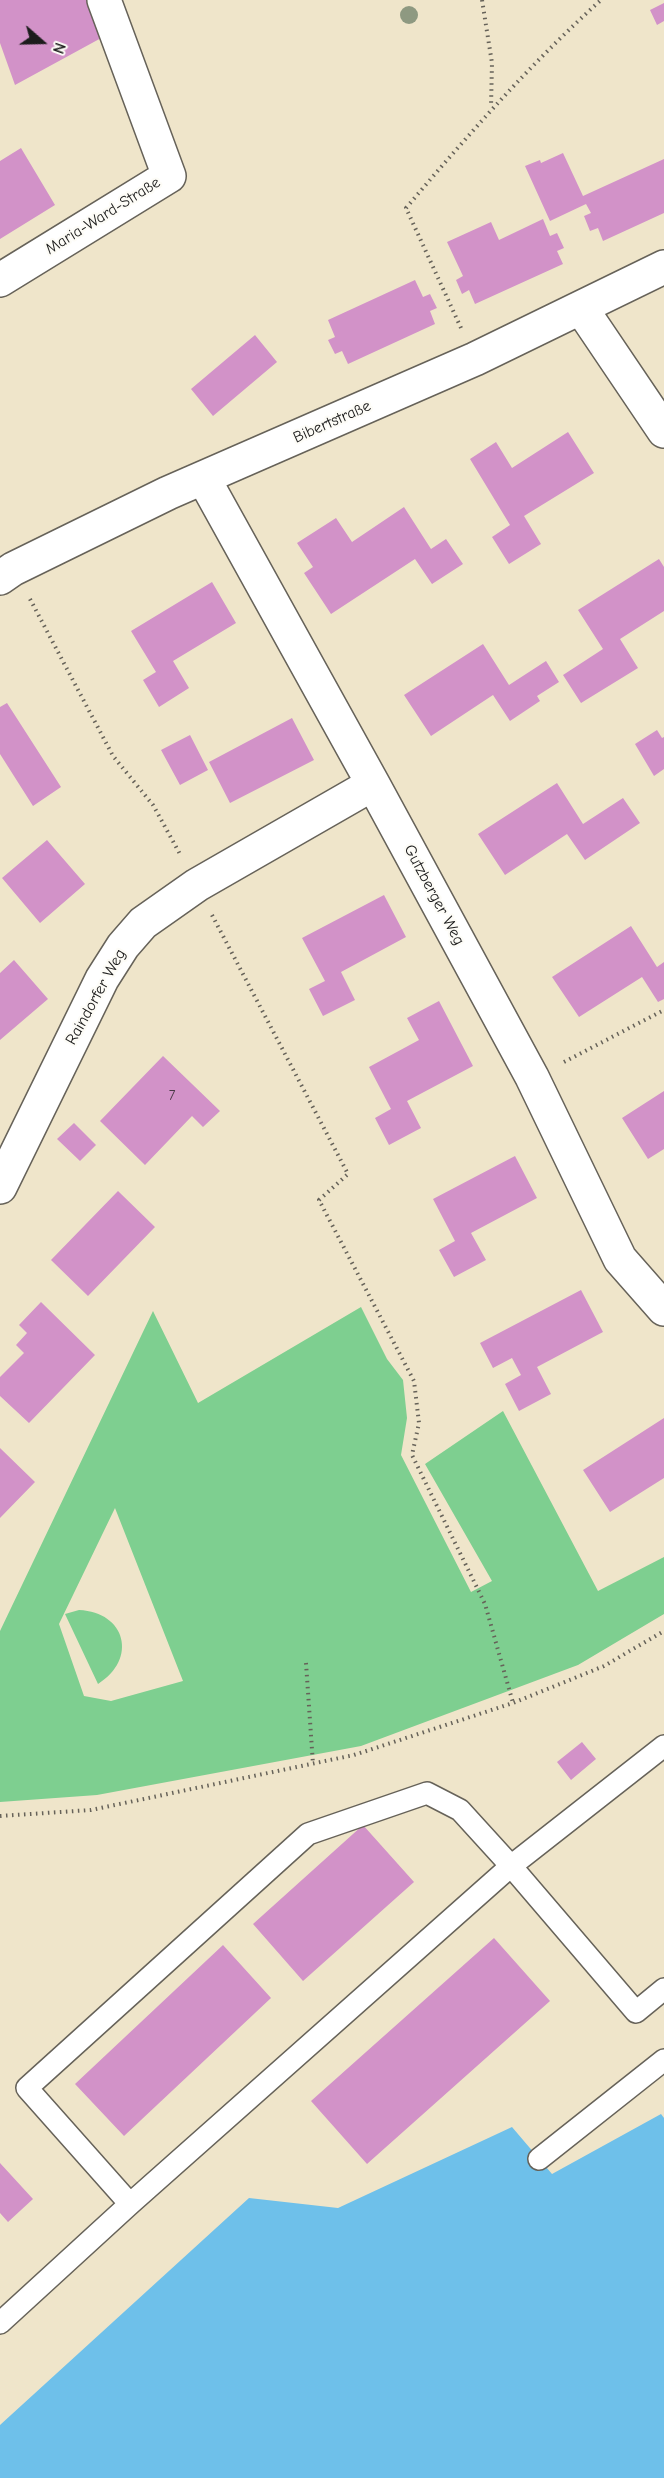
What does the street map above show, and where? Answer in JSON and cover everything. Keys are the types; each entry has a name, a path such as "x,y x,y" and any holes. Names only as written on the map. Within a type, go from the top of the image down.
{"street":[{"name":"Maria-Ward-Straße","path":"0,280 169,176 104,0"},
{"name":"Bibertstraße","path":"7,573 168,493 475,359 664,267"},
{"path":"581,308 664,431"},
{"name":"Gutzberger Weg","path":"204,479 374,784 532,1077 620,1259 664,1309"},
{"name":"Raindorfer Weg","path":"0,1187 102,979 123,946 143,923 197,885 374,784"}],"lane":[{"path":"0,2323 129,2204 511,1866 664,1746"},
{"path":"129,2204 27,2088 308,1834 427,1793 460,1810 636,2012 664,1989"},
{"path":"539,2159 664,2060"}],"path":[{"path":"482,0 492,63 491,108"},
{"path":"475,359 406,208 491,108 558,39 601,0"},
{"path":"7,573 112,756 153,805 348,1174 319,1200 414,1381 419,1423 412,1455 485,1604 513,1702"},
{"path":"532,1077 664,1010"},
{"path":"0,1816 91,1810 354,1755 513,1702 604,1666 664,1631"},
{"path":"306,1663 313,1764"}],"green space":[{"path":"361,1307 387,1359 403,1380 407,1418 401,1455 471,1592 492,1581 425,1464 503,1411 598,1591 664,1557 664,1614 578,1665 361,1746 97,1795 0,1802 0,1631 153,1311 198,1403","holes":["115,1508 183,1681 111,1701 84,1696 59,1624"]},
{"path":"79,1610 95,1613 107,1619 116,1628 121,1638 122,1650 119,1662 111,1674 98,1684 65,1614"}],"water":[{"path":"661,2114 664,2118 664,2478 0,2478 0,2425 249,2198 338,2208 512,2127 552,2174"}],"building":[{"path":"0,0 88,0 103,37 15,85 0,43"},
{"path":"664,3 664,21 657,25 650,10"},
{"path":"21,148 55,205 0,239 0,161"},
{"path":"563,153 583,196 664,159 664,213 603,241 598,228 590,231 584,216 591,213 586,204 550,221 525,166 540,160 541,163"},
{"path":"543,219 550,236 557,233 564,248 557,251 563,264 475,304 469,290 462,294 456,280 463,276 447,242 491,222 499,240"},
{"path":"415,280 423,297 430,294 437,308 430,311 435,324 348,364 342,351 335,354 328,340 335,337 328,320"},
{"path":"255,335 277,362 213,416 191,389"},
{"path":"568,432 594,473 524,516 541,544 509,564 492,537 510,525 470,459 496,442 512,468"},
{"path":"404,507 431,549 446,539 463,564 432,584 415,559 331,614 304,573 313,567 297,543 336,518 352,542"},
{"path":"659,559 664,567 664,611 620,639 638,668 581,703 563,675 603,649 578,610"},
{"path":"212,582 236,623 173,661 189,688 159,707 143,680 156,672 131,631"},
{"path":"483,644 509,685 546,661 559,682 537,696 540,701 510,721 493,695 431,736 404,695"},
{"path":"7,703 61,787 33,806 0,754 0,707"},
{"path":"292,718 314,760 230,803 209,762"},
{"path":"657,730 662,738 664,737 664,769 654,776 635,744"},
{"path":"190,735 208,770 180,785 161,750"},
{"path":"557,783 583,824 623,798 640,823 585,860 567,834 505,875 478,834"},
{"path":"47,840 85,884 40,923 2,878"},
{"path":"384,895 406,937 341,972 355,1000 323,1016 309,989 325,981 302,938"},
{"path":"631,926 657,967 664,962 664,999 658,1002 642,977 579,1017 552,977"},
{"path":"14,960 48,999 0,1040 0,973"},
{"path":"439,1001 473,1066 407,1101 421,1128 389,1145 375,1118 391,1109 369,1067 419,1040 407,1018"},
{"path":"163,1056 220,1111 203,1127 192,1116 145,1165 100,1121"},
{"path":"664,1091 664,1149 648,1159 622,1118"},
{"path":"74,1123 96,1145 80,1161 57,1139"},
{"path":"515,1156 537,1198 471,1233 486,1260 454,1277 439,1250 455,1241 433,1199"},
{"path":"118,1191 155,1227 88,1296 51,1260"},
{"path":"581,1290 603,1332 537,1367 551,1394 519,1411 505,1384 521,1375 512,1358 493,1368 480,1343"},
{"path":"41,1302 95,1355 29,1423 0,1396 0,1377 24,1353 16,1345 27,1333 19,1325"},
{"path":"664,1418 664,1478 610,1512 583,1470"},
{"path":"0,1448 35,1482 0,1518"},
{"path":"582,1742 596,1759 571,1780 557,1762"},
{"path":"363,1825 414,1882 303,1981 253,1924"},
{"path":"494,1938 550,2001 367,2164 311,2101"},
{"path":"223,1945 271,1998 124,2136 75,2084"},
{"path":"0,2163 33,2199 8,2222 0,2213"}]}
